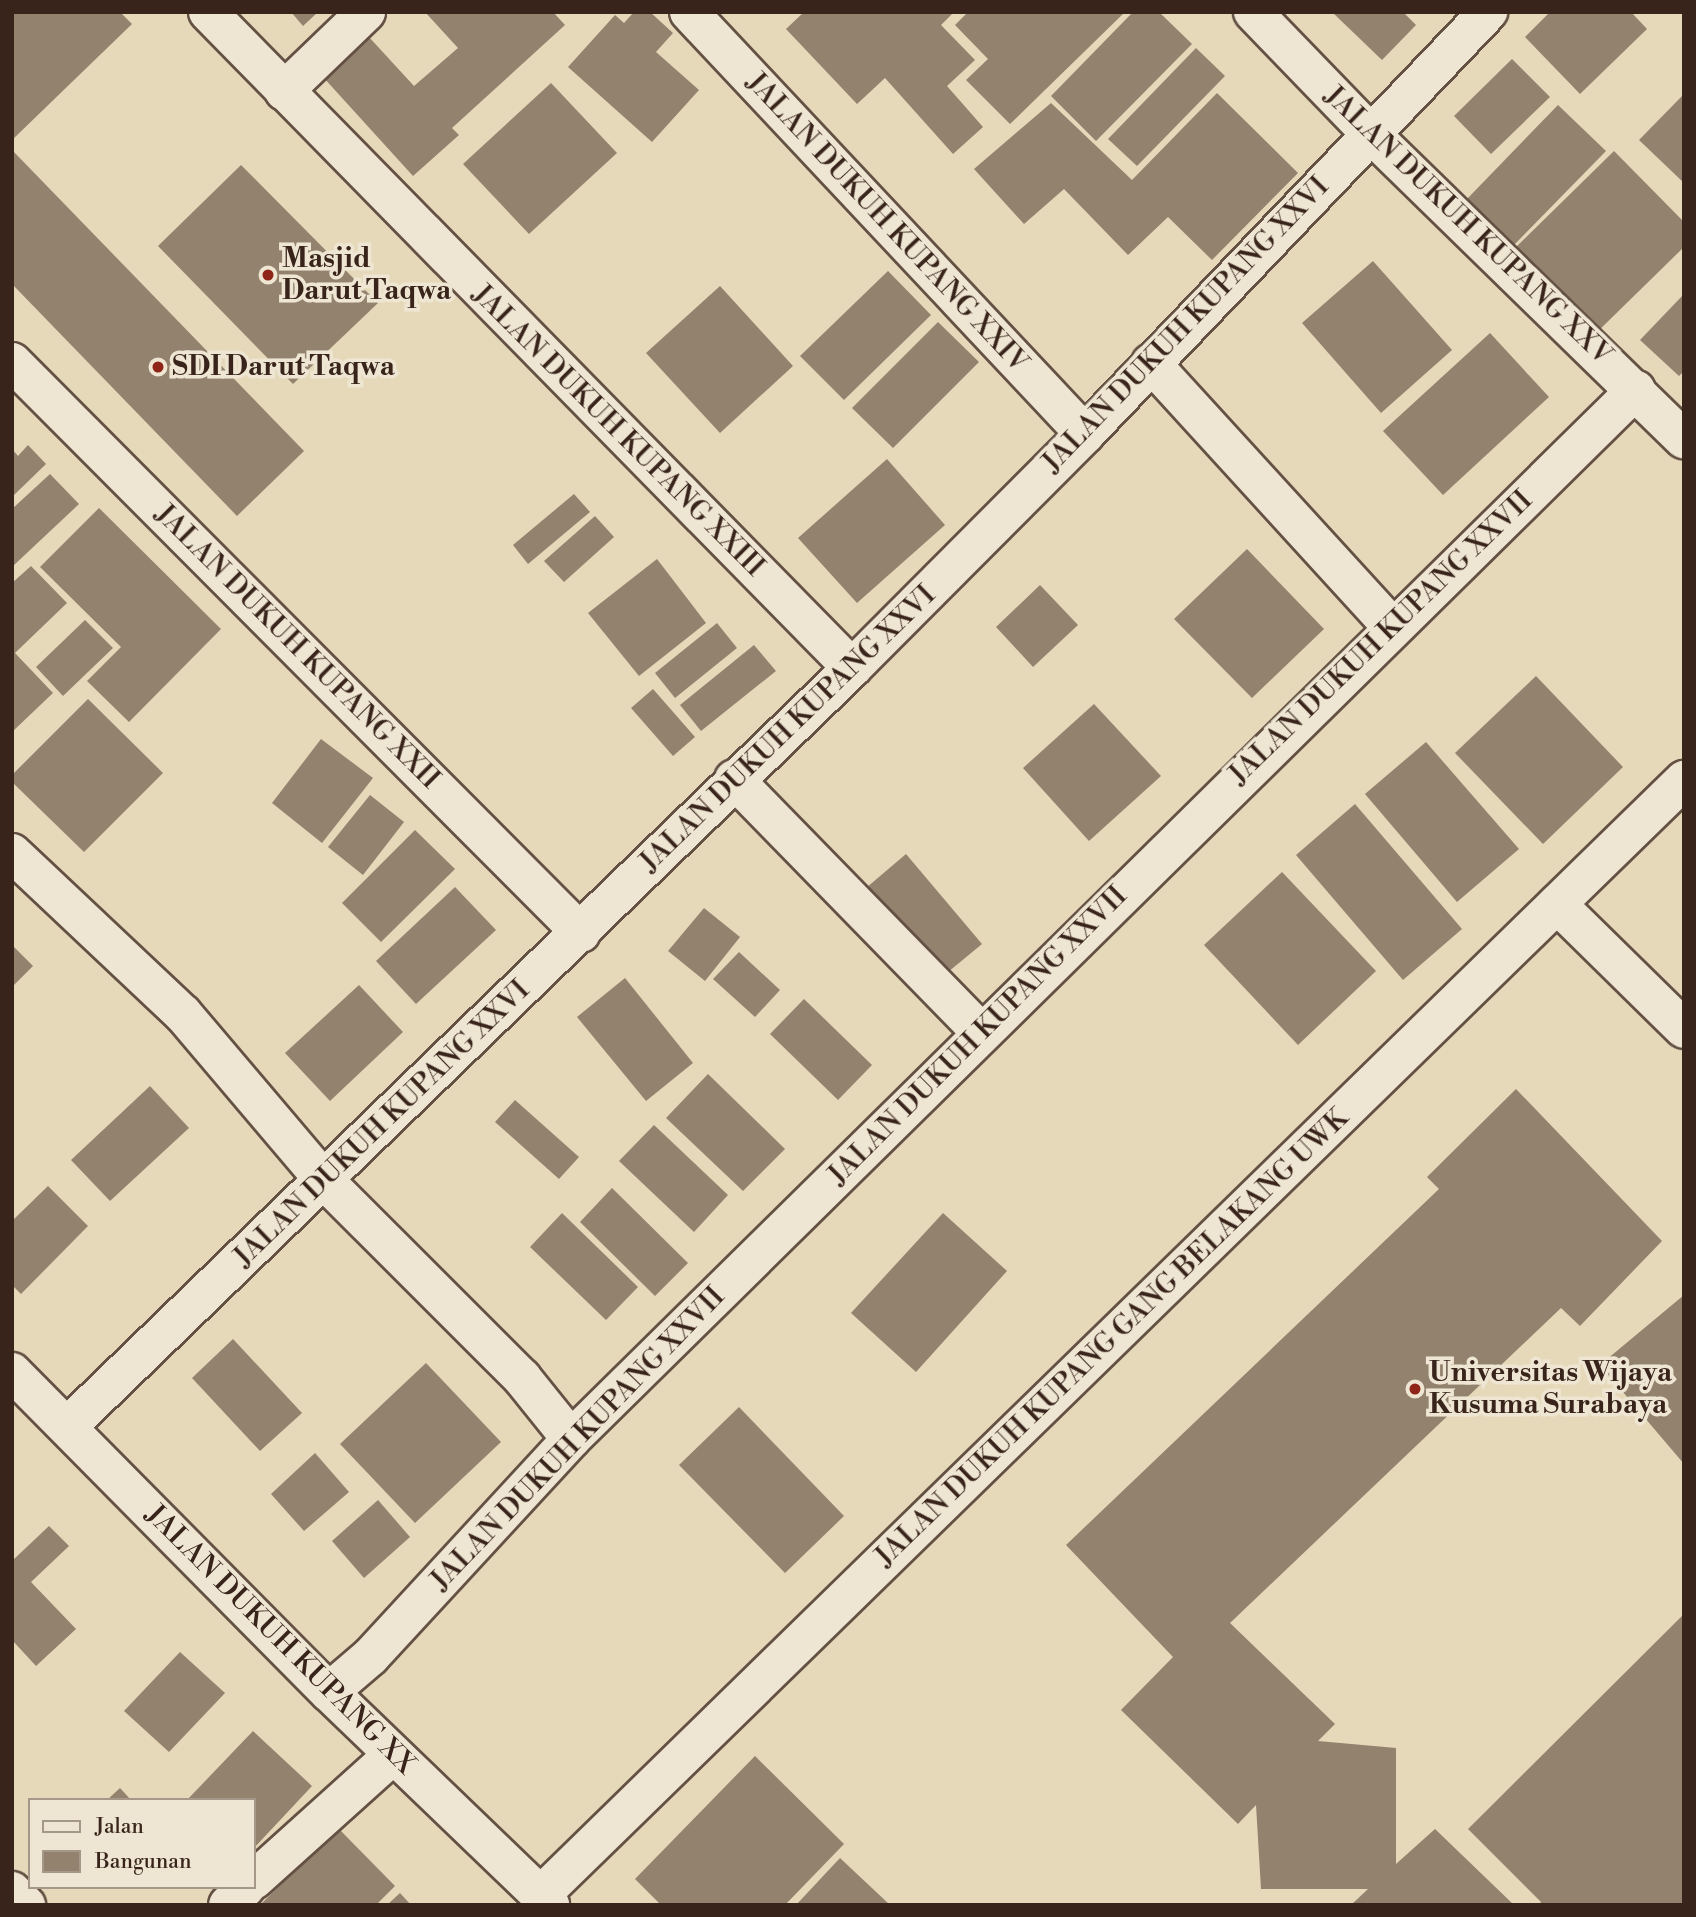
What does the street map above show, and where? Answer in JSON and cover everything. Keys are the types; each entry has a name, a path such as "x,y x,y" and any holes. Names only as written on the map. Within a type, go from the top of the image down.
{"street":[{"name":"JALAN DUKUH KUPANG XXIII","path":"208,12 852,668"},
{"path":"284,91 366,12"},
{"name":"JALAN DUKUH KUPANG XXIV","path":"689,12 1085,434"},
{"name":"JALAN DUKUH KUPANG XXV","path":"1253,12 1369,132 1684,439"},
{"name":"JALAN DUKUH KUPANG XXVI","path":"68,1426 581,933 734,779 852,668 1085,434 1369,132 1488,12"},
{"name":"JALAN DUKUH KUPANG XXII","path":"12,362 581,933"},
{"path":"1152,363 1391,626"},
{"name":"JALAN DUKUH KUPANG XXVII","path":"330,1692 371,1656 571,1439 1391,626 1636,390"},
{"path":"734,779 982,1033"},
{"name":"JALAN DUKUH KUPANG GANG BELAKANG UWK","path":"545,1900 1684,780"},
{"path":"12,853 183,1014 324,1180 522,1378 571,1439"},
{"path":"1557,904 1684,1029"},
{"name":"JALAN DUKUH KUPANG XX","path":"12,1373 68,1426 393,1755 545,1900"},
{"path":"256,1878 359,1780 393,1755"},
{"path":"228,1905 244,1889"},
{"path":"12,1891 26,1905"}],"building":[{"path":"12,12 120,12 132,24 12,140"},
{"path":"291,12 318,12 303,26"},
{"path":"425,12 553,12 565,25 452,128 459,135 413,176 323,77 368,36 414,86 458,48"},
{"path":"634,12 650,12 673,33 656,52 699,90 652,142 568,67 615,15 624,23"},
{"path":"804,12 954,12 941,25 975,60 947,86 983,127 953,154 885,78 857,104 786,29"},
{"path":"968,12 1125,12 1010,124 966,80 988,59 955,25"},
{"path":"1133,12 1159,12 1192,44 1096,141 1051,96"},
{"path":"1332,12 1403,12 1416,25 1382,60"},
{"path":"1550,12 1631,12 1647,29 1580,94 1525,37"},
{"path":"1196,48 1225,76 1137,166 1108,139"},
{"path":"1512,59 1550,97 1491,154 1454,116"},
{"path":"551,83 617,153 529,234 463,164"},
{"path":"1217,93 1298,173 1212,260 1168,217 1128,255 1064,189 1024,224 974,169 1051,103 1132,180"},
{"path":"1684,94 1684,183 1639,140"},
{"path":"1558,105 1606,151 1514,245 1467,199"},
{"name":"SDI Darut Taqwa","path":"12,150 304,451 237,516 12,284"},
{"path":"1614,151 1684,222 1684,247 1591,338 1508,255"},
{"name":"Masjid Darut Taqwa","path":"241,165 378,303 293,384 158,246"},
{"path":"1373,261 1452,350 1381,413 1302,323"},
{"path":"888,271 931,315 844,400 800,356"},
{"path":"720,286 793,366 720,433 646,353"},
{"path":"1684,294 1684,371 1679,376 1640,340"},
{"path":"938,322 979,362 893,448 852,408"},
{"path":"1490,333 1549,397 1443,495 1383,431"},
{"path":"28,445 46,464 12,497 12,449 18,456"},
{"path":"887,459 945,525 857,603 798,538"},
{"path":"50,474 79,504 12,567 12,509"},
{"path":"574,494 590,512 528,564 513,545"},
{"path":"99,508 221,629 129,722 87,681 121,647 40,567"},
{"path":"595,516 614,537 564,582 544,561"},
{"path":"1247,549 1324,629 1252,698 1174,619"},
{"path":"657,559 706,623 639,676 588,613"},
{"path":"31,566 67,603 15,653 53,693 12,732 12,583"},
{"path":"1040,585 1078,625 1033,667 996,627"},
{"path":"85,620 113,648 63,696 36,667"},
{"path":"717,623 737,648 675,698 655,673"},
{"path":"754,645 776,671 701,731 680,705"},
{"path":"1536,676 1623,767 1543,844 1455,753"},
{"path":"653,689 695,737 673,756 631,708"},
{"path":"88,699 163,773 84,852 12,782 12,775"},
{"path":"1094,704 1161,776 1089,841 1023,768"},
{"path":"321,739 373,778 322,843 272,803"},
{"path":"1426,742 1519,849 1457,902 1365,794"},
{"path":"370,795 404,822 363,875 328,847"},
{"path":"1355,804 1462,929 1403,980 1296,855"},
{"path":"415,830 455,869 381,942 342,903"},
{"path":"906,854 982,944 942,977 866,888"},
{"path":"1282,872 1376,971 1298,1045 1204,945"},
{"path":"455,887 496,930 416,1004 376,961"},
{"path":"704,908 740,937 705,981 668,951"},
{"path":"12,945 33,966 12,987"},
{"path":"739,952 780,990 755,1017 713,979"},
{"path":"625,978 693,1063 646,1101 577,1017"},
{"path":"359,985 403,1032 330,1101 285,1053"},
{"path":"804,999 872,1065 838,1100 770,1034"},
{"path":"708,1074 785,1149 743,1191 666,1118"},
{"path":"150,1086 189,1128 110,1201 71,1160"},
{"path":"1516,1089 1662,1241 1580,1326 1561,1308 1230,1623 1335,1724 1318,1741 1396,1748 1396,1864 1435,1829 1514,1905 1351,1905 1368,1889 1261,1889 1256,1805 1238,1824 1121,1710 1173,1657 1066,1545 1439,1189 1427,1177"},
{"path":"515,1100 579,1157 559,1179 495,1122"},
{"path":"654,1125 728,1195 694,1232 619,1161"},
{"path":"48,1186 88,1226 21,1294 12,1285 12,1221"},
{"path":"612,1188 688,1263 655,1296 580,1222"},
{"path":"562,1213 638,1287 606,1320 530,1247"},
{"path":"943,1213 1007,1271 916,1372 851,1313"},
{"path":"1684,1295 1684,1464 1600,1365"},
{"path":"233,1339 302,1413 260,1451 192,1378"},
{"path":"426,1363 501,1442 415,1523 340,1444"},
{"path":"739,1407 844,1516 785,1573 679,1465"},
{"path":"315,1453 349,1492 304,1531 271,1494"},
{"path":"378,1500 410,1537 364,1578 332,1541"},
{"path":"49,1526 69,1546 31,1582 76,1629 36,1666 12,1640 12,1561"},
{"path":"1684,1614 1684,1905 1539,1905 1541,1902 1468,1829"},
{"path":"180,1652 225,1693 169,1752 124,1711"},
{"path":"253,1731 312,1786 256,1846 256,1798 189,1798"},
{"path":"755,1756 844,1844 785,1905 661,1905 635,1879"},
{"path":"120,1788 129,1798 109,1798"},
{"path":"338,1828 395,1886 376,1905 260,1905"},
{"path":"840,1858 890,1905 796,1905"},
{"path":"400,1893 411,1905 387,1905"}],"place":[{"name":"Masjid Darut Taqwa","path":"268,275"},
{"name":"SDI Darut Taqwa","path":"158,367"},
{"name":"Universitas Wijaya Kusuma Surabaya","path":"1415,1389"}]}
